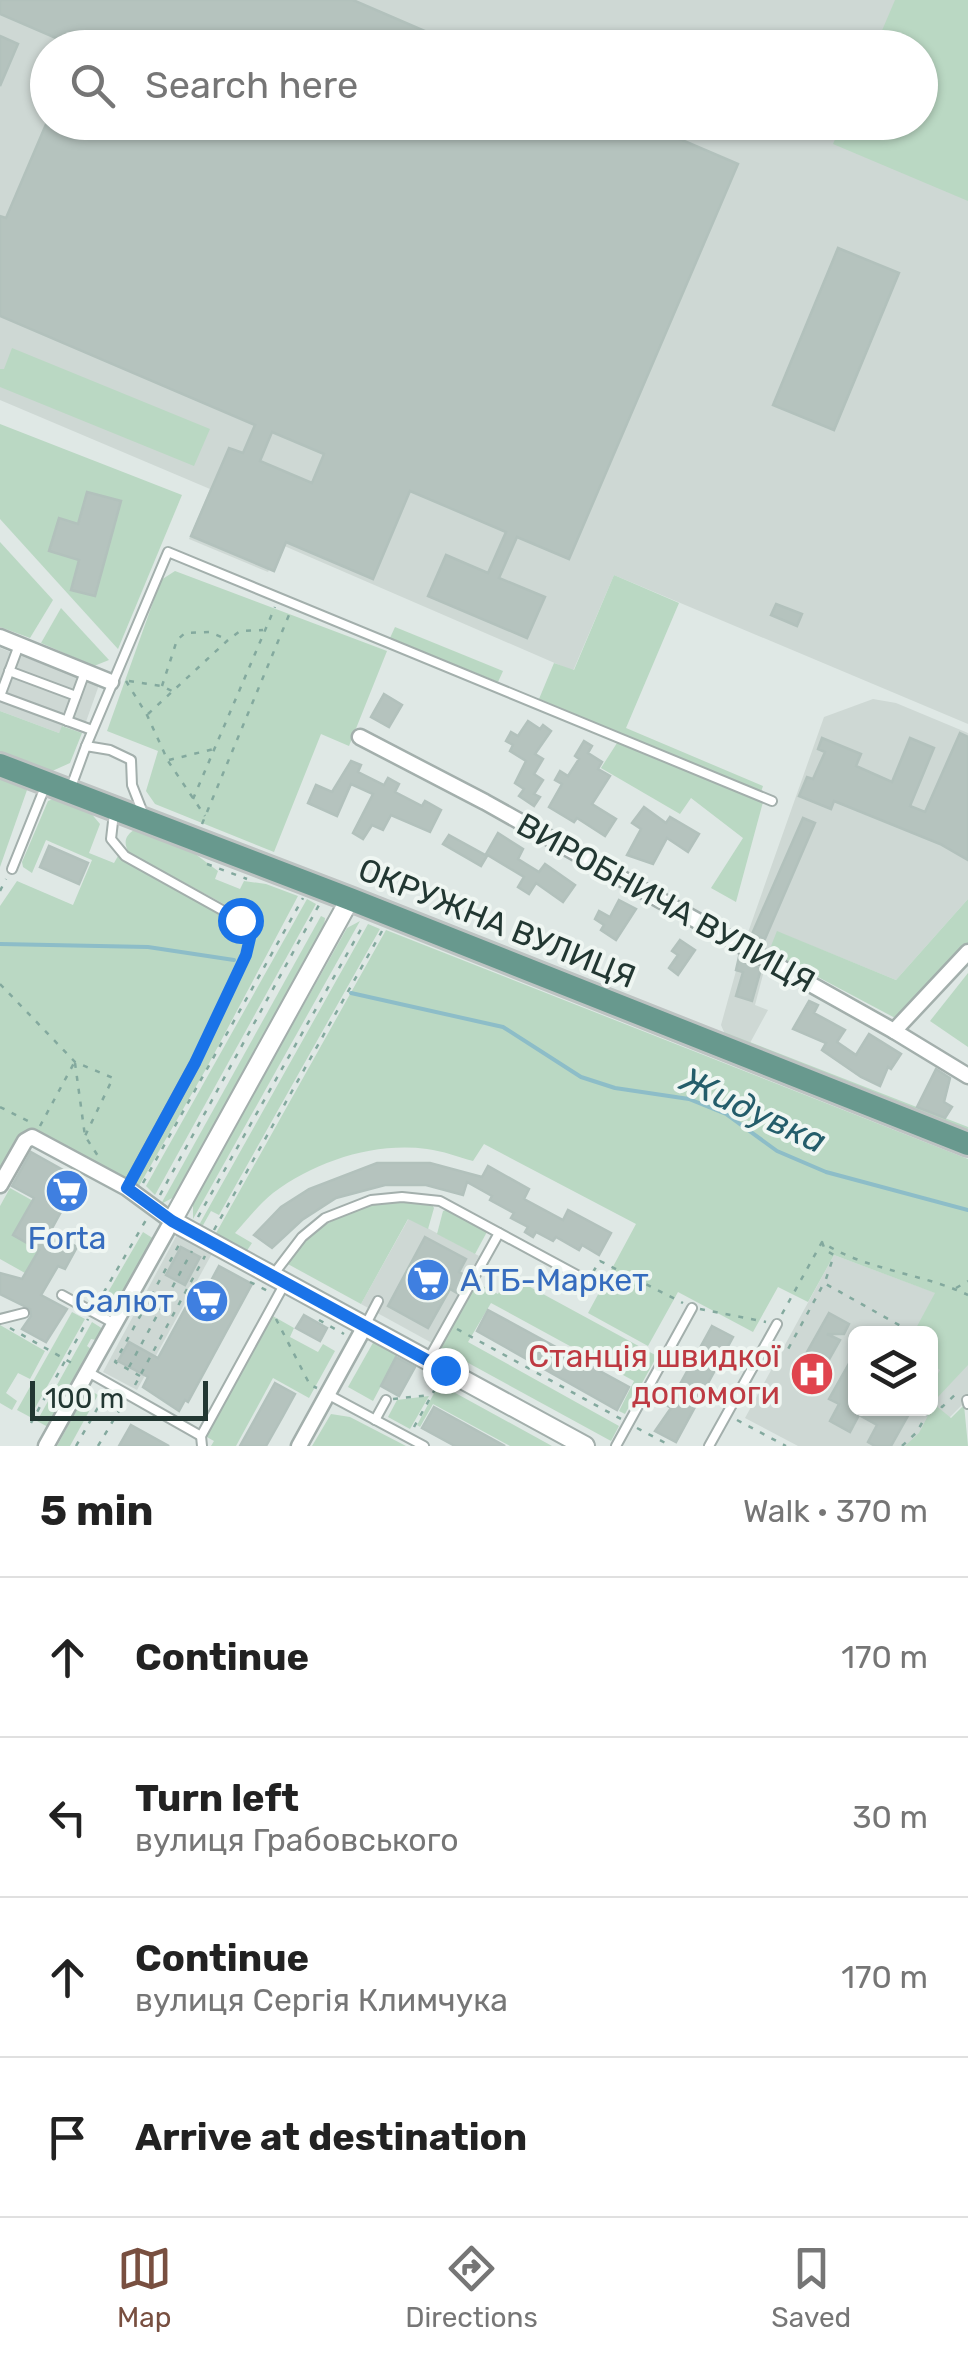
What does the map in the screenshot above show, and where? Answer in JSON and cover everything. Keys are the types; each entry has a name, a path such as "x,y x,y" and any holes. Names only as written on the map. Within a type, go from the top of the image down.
{"main road":[{"name":"ОКРУЖНА ВУЛИЦЯ","path":"0,765 146,820 198,850 350,899 968,1144"}],"street":[{"path":"0,637 111,682"},
{"name":"ВИРОБНИЧА ВУЛИЦЯ","path":"360,736 485,802 968,1076"},
{"path":"46,1446 350,899"},
{"path":"894,1031 968,952"},
{"path":"0,1184 25,1141 32,1137 113,1180 188,1233 279,1280 360,1333 428,1360 585,1446"},
{"path":"299,1446 360,1333"}],"lane":[{"path":"69,792 111,682 168,552 772,800"},
{"path":"19,645 0,696 92,730"},
{"path":"10,671 76,696"},
{"path":"67,720 85,672"},
{"path":"86,746 110,750 131,760 132,785 146,820"},
{"path":"12,868 46,782"},
{"path":"114,808 111,839 125,856 240,920 250,938"},
{"path":"131,1193 195,1063"},
{"path":"88,1372 201,1441 271,1308 279,1280 302,1236 325,1218 371,1200 402,1197 440,1201 588,1281"},
{"path":"428,1360 500,1233"},
{"path":"62,1295 114,1324"},
{"path":"360,1333 378,1301"},
{"path":"616,1446 692,1308"},
{"path":"0,1320 24,1313"},
{"path":"709,1446 777,1324"},
{"path":"328,1394 424,1446"},
{"path":"375,1420 386,1400"}],"path":[{"path":"193,799 278,598"},
{"path":"255,880 198,850 205,817 294,604"},
{"path":"147,715 228,640 240,632 265,630"},
{"path":"162,686 177,640 185,633 210,632 228,640"},
{"path":"128,681 168,761 205,817"},
{"path":"111,682 162,686 174,692"},
{"path":"168,761 214,748"},
{"path":"0,890 12,868"},
{"path":"31,1423 320,907 292,892"},
{"path":"131,1193 304,896"},
{"path":"127,1369 193,1250 205,1256 188,1288 140,1376 127,1369 115,1362 365,921"},
{"path":"188,1233 212,1234 384,928"},
{"path":"195,1063 246,955 250,938"},
{"path":"0,984 75,1062 112,1078 85,1136"},
{"path":"0,1107 40,1128 75,1062"},
{"path":"75,1062 85,1136 113,1180"},
{"path":"588,1281 600,1261 692,1308 777,1324 822,1242"},
{"path":"768,1340 787,1350 824,1283 834,1255 822,1242"},
{"path":"822,1242 968,1295"},
{"path":"160,1281 172,1288"},
{"path":"955,1288 968,1281"},
{"path":"175,1282 188,1288"},
{"path":"824,1283 901,1326"},
{"path":"271,1308 310,1385 328,1394"},
{"path":"0,1320 88,1372"},
{"path":"319,1320 360,1333"},
{"path":"448,1324 671,1446"},
{"path":"144,1338 157,1345"},
{"path":"408,1438 445,1370"},
{"path":"76,1446 110,1385"},
{"path":"938,1405 942,1408 958,1392"},
{"path":"386,1400 432,1394"},
{"path":"98,1446 118,1410"},
{"path":"727,1414 786,1446"},
{"path":"902,1446 918,1432 926,1416"}],"shaded area":[{"path":"0,0 968,0 968,724 614,575 573,671 282,545 268,572 189,539 210,489 0,400"},
{"path":"0,648 99,685 82,733 63,726 59,733 0,711"},
{"path":"873,699 896,703 968,733 968,899 896,980 778,932 769,951 745,941 824,717"},
{"path":"741,953 765,967 755,1005 768,1010 750,1043 724,1032 721,1025"},
{"path":"409,1218 479,1256 432,1343 361,1304"},
{"path":"179,1231 214,1250 137,1390 103,1372"},
{"name":"Станція швидкої допомоги","path":"834,1255 936,1293 968,1313 968,1399 921,1446 798,1446 745,1418"}],"green space":[{"path":"895,0 968,0 968,201 833,144 835,140 938,140 938,30 882,30"},
{"path":"12,348 210,429 194,466 0,387 0,369 4,369"},
{"path":"0,424 182,495 118,649 0,519"},
{"path":"0,542 53,600 30,638 0,627"},
{"path":"175,571 387,651 349,746 321,734 274,852 155,804 146,791 158,751 107,731 161,580"},
{"path":"614,575 679,603 626,728 763,786 761,792 539,699 554,663 574,670"},
{"path":"61,608 109,660 94,666 41,643"},
{"path":"395,627 503,671 498,682 390,638"},
{"path":"0,711 59,733 62,726 82,733 70,763 50,772 0,754"},
{"path":"617,743 763,802 736,902 711,888 743,838 691,798 680,814 601,768"},
{"path":"0,778 27,790 0,867"},
{"path":"56,798 90,812 100,824 89,853 114,863 118,856 226,918 250,949 263,925 129,853 129,834 135,829 190,850 218,871 215,879 240,889 244,881 298,896 139,1186 134,1184 201,1060 194,1056 127,1180 31,1128 18,1135 0,1168 0,906 17,881 73,905 92,860 46,840 32,873 23,867 48,801"},
{"path":"307,899 316,904 155,1195 146,1186"},
{"path":"968,899 968,943 897,1019 769,951 777,931 896,980"},
{"path":"321,916 325,918 324,927 178,1195 161,1204"},
{"path":"360,921 193,1219 193,1202 347,928"},
{"path":"368,924 380,929 219,1215 211,1211 202,1227 199,1225"},
{"path":"386,930 968,1159 968,1365 938,1397 938,1326 917,1326 935,1293 834,1255 808,1302 778,1287 753,1332 678,1292 648,1346 588,1313 636,1224 484,1144 473,1161 433,1150 407,1148 346,1156 308,1172 263,1202 235,1233 252,1243 246,1252 215,1235"},
{"path":"968,973 968,1047 930,1021"},
{"path":"724,1032 968,1127 968,1132 726,1037"},
{"path":"10,1188 35,1202 41,1245 25,1273 0,1259 0,1206"},
{"path":"402,1201 431,1203 434,1208 428,1229 408,1219 361,1304 286,1263 310,1237 336,1218"},
{"path":"448,1209 488,1230 475,1254 437,1234 443,1211"},
{"path":"143,1232 154,1239 111,1312 100,1306"},
{"path":"508,1275 657,1356 625,1414 619,1411 634,1381 491,1303 468,1342 619,1426 611,1441 441,1348 477,1283 498,1294"},
{"path":"72,1312 85,1319 30,1417 17,1410"},
{"path":"271,1315 294,1328 290,1337 318,1352 323,1344 335,1351 309,1398 273,1378 236,1446 211,1446 214,1441 205,1436"},
{"path":"92,1322 103,1329 87,1346 91,1349 48,1427 37,1421"},
{"path":"0,1325 45,1351 30,1379 18,1373 6,1393 17,1401 12,1410 0,1403"},
{"path":"374,1341 398,1354 373,1401 348,1387"},
{"path":"439,1384 552,1446 510,1446 433,1404 420,1427 417,1425"},
{"path":"88,1389 98,1395 70,1446 57,1446"},
{"path":"429,1396 410,1429 388,1417 397,1400"},
{"path":"964,1405 968,1446 905,1446 919,1433 928,1416 938,1416 938,1407 951,1418"},
{"path":"331,1414 350,1417 406,1446 312,1446"}],"building":[{"path":"0,0 353,0 422,30 37,30 0,14"},
{"path":"0,36 18,44 0,86"},
{"path":"39,140 682,140 738,164 569,559 517,537 499,578 545,597 527,638 428,596 446,555 488,573 506,532 410,491 373,579 286,542 274,571 191,536 229,448 243,453 255,425 0,316 0,216 6,218","holes":["272,432 324,454 312,483 260,461"]},
{"path":"838,248 899,273 834,430 773,405"},
{"path":"87,492 121,501 95,596 71,590 79,560 49,551 59,518 78,524"},
{"path":"776,604 802,614 797,626 771,615"},
{"path":"384,694 402,705 389,727 371,717"},
{"path":"528,721 551,731 535,754 543,759 534,774 543,780 534,794 540,797 534,806 519,796 524,789 515,783 526,761 510,751 513,745 506,741 511,732 518,736"},
{"path":"960,733 968,737 968,860 940,844 834,801 831,809 799,796 807,777 813,779 825,752 818,749 822,738 861,754 856,766 892,782 910,738 934,748 910,806 925,812"},
{"path":"584,741 592,746 588,753 602,762 598,769 610,776 592,804 616,819 605,836 577,818 574,822 549,807 562,784 555,780 560,771 568,776"},
{"path":"351,761 361,765 358,772 384,785 388,778 399,784 395,792 422,806 425,801 441,810 430,832 391,815 383,830 372,825 363,839 353,833 373,794 351,784 337,816 308,803 316,785 332,792"},
{"path":"644,807 666,823 670,817 699,834 688,852 667,838 653,864 627,855 641,829 632,823"},
{"path":"803,818 815,823 765,939 752,934"},
{"path":"498,833 523,849 518,859 539,872 545,864 575,885 563,902 536,883 529,894 518,887 524,877 486,854"},
{"path":"449,835 487,856 481,866 443,844"},
{"path":"49,846 88,863 79,884 40,867"},
{"path":"619,900 636,909 616,940 601,930 604,925 595,919 599,911 610,917"},
{"path":"680,940 695,950 678,975 669,968 678,955 672,951"},
{"path":"739,957 761,969 752,1001 736,996 743,972 736,970"},
{"path":"809,1001 818,1005 814,1013 845,1030 837,1042 856,1055 869,1034 901,1054 891,1069 888,1067 880,1086 822,1050 826,1043 793,1029"},
{"path":"936,1069 950,1078 944,1102 952,1107 945,1118 917,1107"},
{"path":"31,1152 79,1179 50,1232 77,1247 65,1269 58,1266 41,1295 67,1309 46,1342 22,1329 31,1316 30,1309 0,1294 0,1273 22,1279 39,1250 13,1235 34,1198 12,1186"},
{"path":"377,1163 430,1163 482,1177 488,1166 529,1189 524,1199 563,1220 568,1210 611,1233 599,1255 582,1245 579,1250 556,1237 553,1241 536,1232 533,1237 525,1232 528,1227 511,1218 514,1213 467,1182 463,1195 426,1185 385,1185 336,1198 302,1220 272,1248 254,1235 281,1207 309,1189"},
{"name":"АТБ-Маркет","path":"425,1237 466,1259 459,1272 466,1276 457,1293 450,1289 428,1328 388,1306"},
{"path":"181,1247 200,1257 185,1285 166,1275"},
{"path":"219,1266 252,1284 188,1402 185,1400 179,1411 143,1387 148,1377 118,1361 129,1342 158,1358 198,1285 206,1290"},
{"path":"488,1310 629,1387 617,1410 477,1331"},
{"path":"829,1313 849,1324 844,1334 827,1334 840,1340 827,1363 807,1352"},
{"path":"304,1315 327,1328 320,1341 296,1328"},
{"path":"712,1326 733,1337 676,1442 655,1431 671,1408 668,1406"},
{"path":"396,1357 415,1367 399,1396 381,1386"},
{"path":"848,1365 848,1416 858,1416 850,1432 830,1421 839,1404 829,1399"},
{"path":"275,1383 295,1394 283,1416 266,1446 240,1446"},
{"path":"434,1407 505,1446 455,1446 422,1428"},
{"path":"861,1416 908,1416 891,1446 868,1442 877,1425"},
{"path":"131,1425 169,1446 119,1446"}],"waterway":[{"name":"Жидувка","path":"0,944 148,947 234,960"},
{"name":"Жидувка","path":"351,993 503,1027 581,1077 615,1088 689,1099 726,1114 777,1151 826,1172 968,1210"}],"place":[{"name":"Forta","path":"67,1191"},
{"name":"АТБ-Маркет","path":"428,1280"},
{"name":"Салют","path":"207,1301"},
{"name":"Станція швидкої допомоги","path":"812,1374"}],"route":[{"path":"240,920 250,938 246,955 195,1063 127,1188 172,1221 445,1370"}]}
